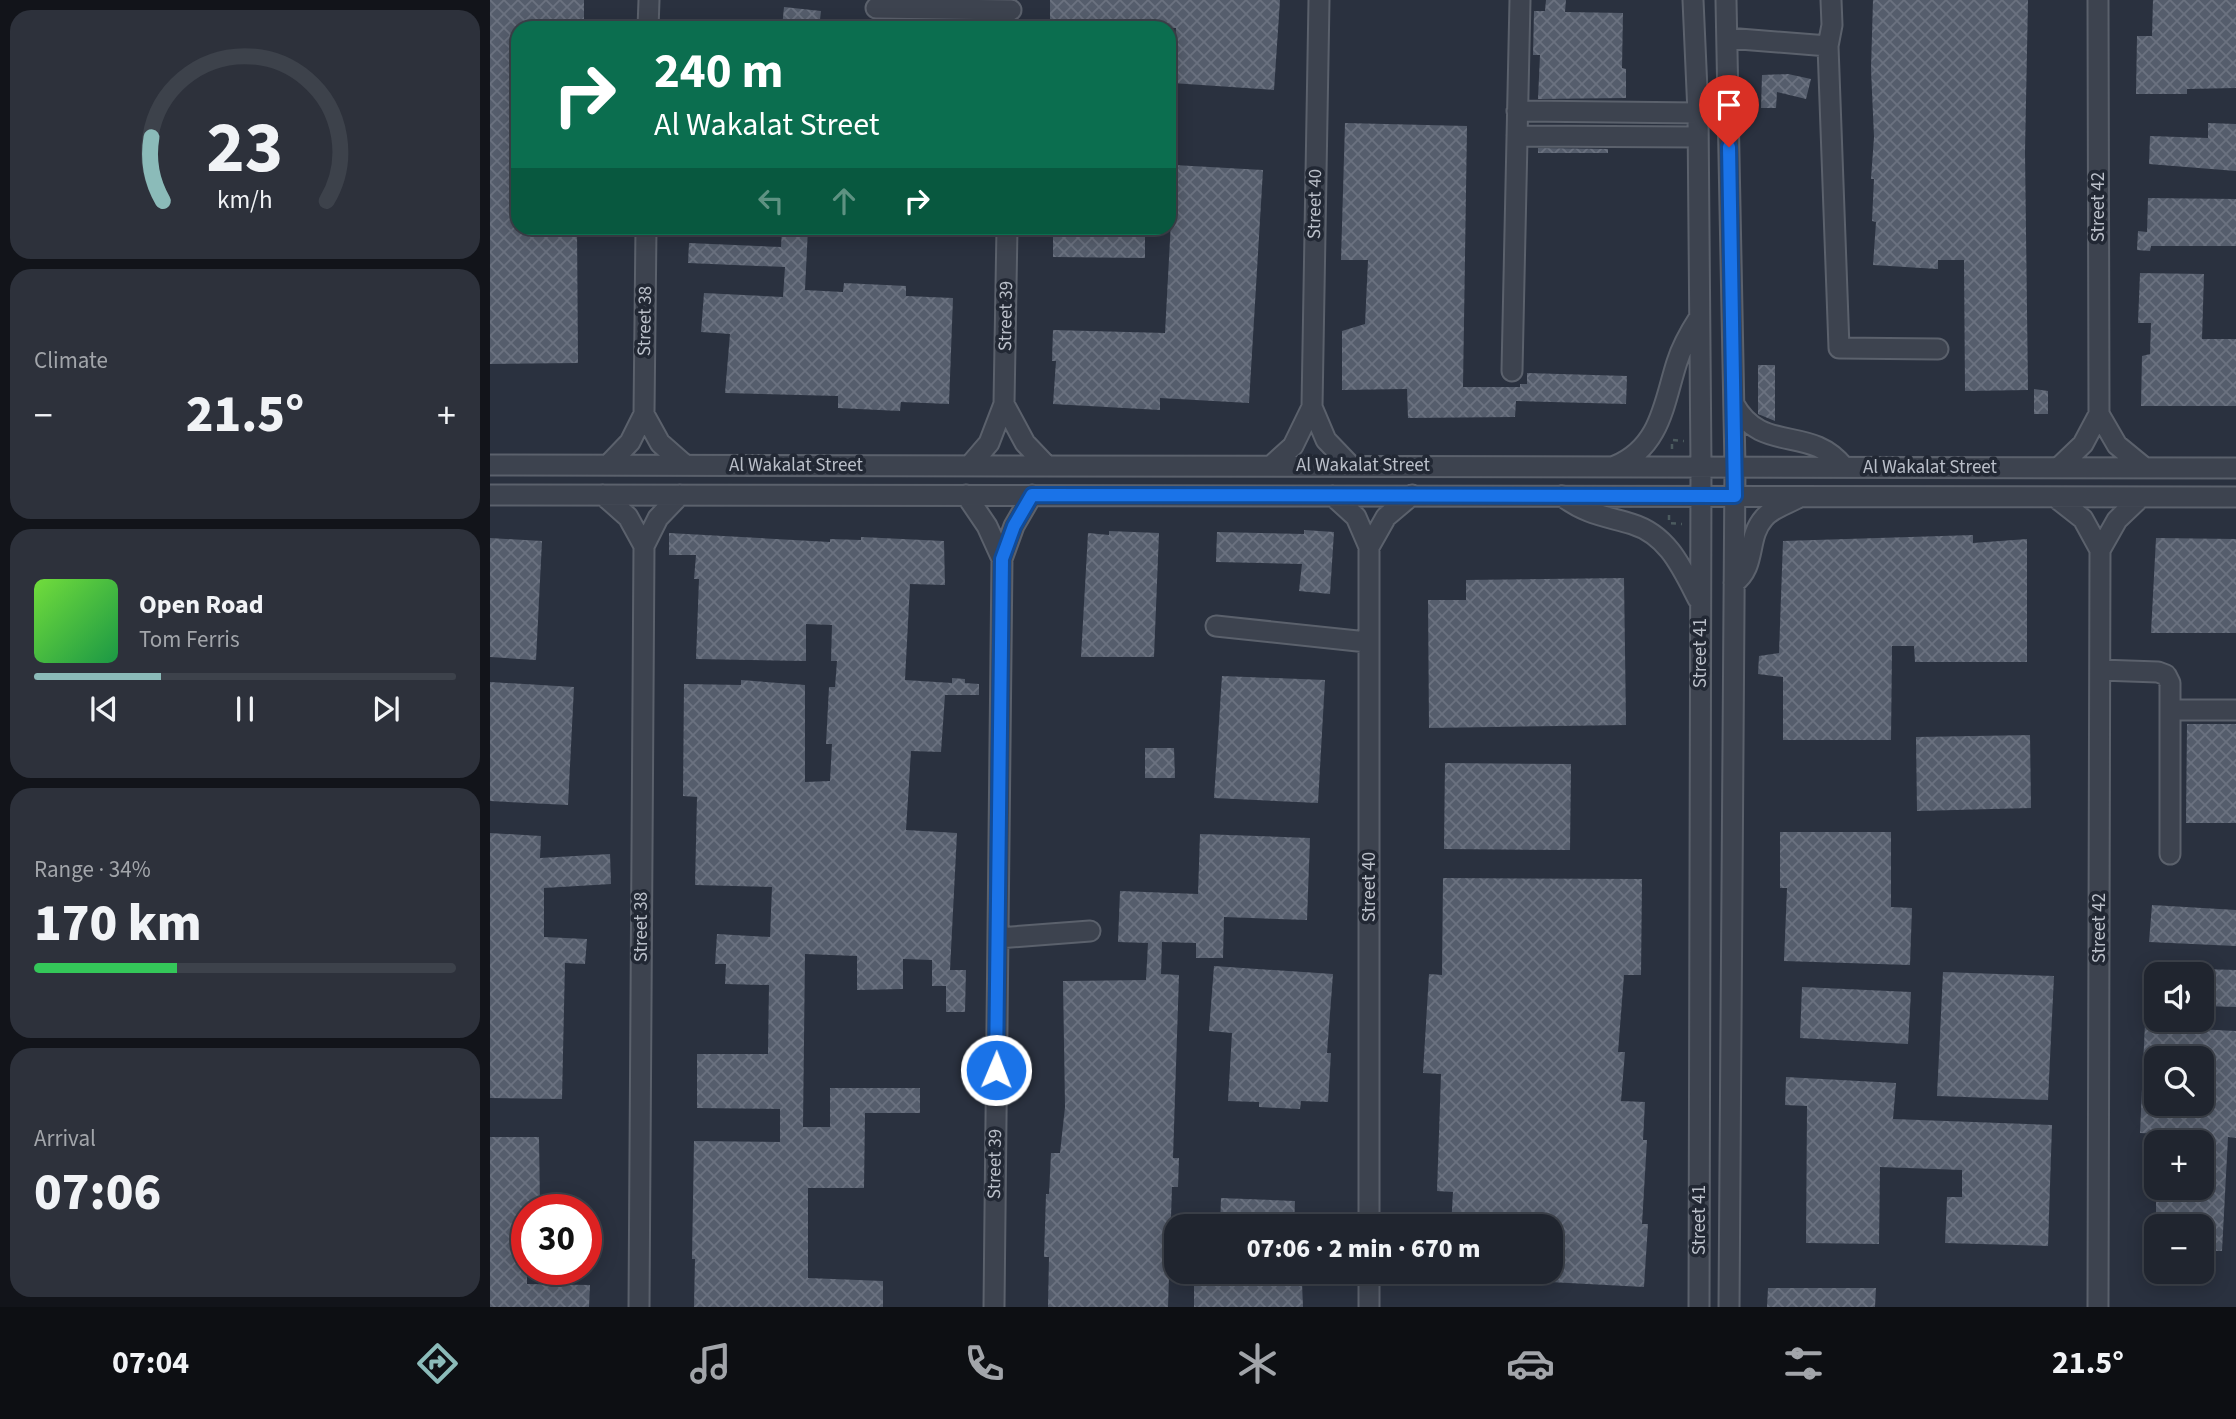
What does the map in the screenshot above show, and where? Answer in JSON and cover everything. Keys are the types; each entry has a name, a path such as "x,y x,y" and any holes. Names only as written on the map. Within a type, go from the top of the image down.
{"street":[{"path":"648,21 649,0"},
{"name":"Street 40","path":"1319,0 1312,408 1326,440 1350,465"},
{"path":"1512,371 1520,0"},
{"name":"Street 41","path":"1693,0 1698,113 1701,466 1699,1307"},
{"name":"Street 41","path":"1726,0 1735,467 1729,1307"},
{"path":"1831,0 1832,25 1828,46 1839,348 1938,349"},
{"name":"Street 42","path":"2058,468 2083,444 2099,414 2098,0"},
{"path":"876,8 1011,13"},
{"path":"1727,38 1828,46"},
{"path":"1517,111 1698,113"},
{"path":"1559,112 1559,136"},
{"path":"1517,136 1698,137"},
{"name":"Street 38","path":"608,465 630,442 644,414 646,235"},
{"name":"Street 39","path":"971,464 989,443 1004,404 1007,235"},
{"path":"1614,466 1635,454 1660,421 1682,347 1700,317"},
{"name":"Street 39","path":"1004,404 1021,437 1045,464"},
{"path":"1734,404 1747,424 1756,431 1816,444 1844,467"},
{"name":"Street 40","path":"1272,465 1293,446 1312,408"},
{"path":"644,414 660,443 685,465"},
{"path":"2099,414 2117,445 2145,468"},
{"name":"Al Wakalat Street","path":"490,465 2236,468"},
{"name":"Al Wakalat Street","path":"490,495 2236,497"},
{"path":"603,495 628,517 644,546"},
{"name":"Street 38","path":"639,1307 644,546 658,518 680,495"},
{"name":"Street 39","path":"966,495 987,526 1002,559"},
{"name":"Street 39","path":"994,1307 1002,559 1014,526 1032,495"},
{"name":"Street 40","path":"1333,495 1356,517 1369,547 1369,1214"},
{"name":"Street 40","path":"1369,547 1386,517 1412,495"},
{"path":"1562,496 1590,514 1632,524 1655,536 1674,554 1700,603"},
{"path":"1734,583 1747,571 1762,520 1772,510 1802,496"},
{"path":"2055,497 2082,519 2101,550"},
{"name":"Street 42","path":"2098,1307 2101,550 2117,520 2141,497"},
{"path":"1216,626 1367,642"},
{"path":"2100,670 2158,672 2166,675 2170,683 2170,854"},
{"path":"2171,710 2236,710"},
{"path":"998,938 1090,931"},
{"path":"1369,1284 1369,1307"}],"building":[{"path":"490,0 584,0 584,21 511,21 511,235 577,235 578,363 490,364"},
{"path":"1050,0 1280,0 1274,90 1176,83 1176,21 1050,21"},
{"path":"1546,0 1566,0 1565,12 1623,13 1622,68 1626,69 1626,98 1538,99 1540,55 1533,55 1534,11 1545,11"},
{"path":"1873,0 2028,0 2025,152 2028,390 1965,391 1964,260 1938,260 1938,269 1873,265 1876,222 1872,221 1874,179 1871,179 1874,137 1871,69"},
{"path":"2153,0 2236,0 2236,88 2187,89 2187,94 2136,94 2137,36 2152,36"},
{"path":"784,7 821,11 820,21 783,21"},
{"path":"1788,74 1811,79 1806,99 1777,92 1776,108 1761,108 1762,75"},
{"path":"1345,123 1467,126 1463,387 1520,387 1520,384 1527,384 1527,373 1627,376 1626,404 1516,401 1515,417 1408,418 1407,389 1342,390 1342,331 1365,324 1368,260 1341,260"},
{"path":"2208,123 2236,124 2236,171 2149,164 2150,136 2208,138"},
{"path":"1538,148 1608,149 1608,153 1538,153"},
{"path":"1176,165 1263,170 1249,403 1160,398 1160,410 1053,404 1056,361 1052,361 1053,330 1165,333 1170,235 1176,235"},
{"path":"2148,198 2236,199 2236,246 2151,246 2150,251 2137,250 2138,231 2147,232"},
{"path":"782,235 808,235 805,290 843,292 844,283 906,286 906,296 953,298 949,404 901,402 900,411 838,408 838,396 725,393 730,334 701,332 704,293 783,297 785,267 688,263 689,243 781,247"},
{"path":"1053,235 1145,235 1145,258 1053,257"},
{"path":"2140,273 2204,274 2202,339 2236,339 2236,406 2141,406 2142,356 2150,354 2151,323 2138,323"},
{"path":"1758,365 1775,365 1775,421 1758,414"},
{"path":"2034,389 2048,391 2048,414 2034,414"},
{"path":"1304,530 1334,532 1330,594 1299,591 1302,564 1216,562 1217,532 1304,534"},
{"path":"1109,531 1159,533 1154,657 1081,657 1088,533 1109,535"},
{"path":"669,533 830,542 830,539 861,540 861,537 944,541 945,585 910,584 905,680 952,683 952,678 965,679 965,683 979,684 979,695 945,695 941,752 911,751 906,830 957,833 950,970 966,970 965,1012 946,1012 946,986 932,986 932,960 903,959 903,989 857,990 857,956 805,954 803,1127 830,1127 830,1088 920,1088 920,1113 865,1113 864,1188 808,1188 808,1278 883,1281 883,1307 694,1307 694,1141 780,1142 780,1109 697,1108 697,1054 768,1054 769,985 725,984 726,964 715,964 717,934 770,937 772,887 695,885 697,797 683,796 684,684 741,685 741,680 805,685 805,782 830,781 832,744 826,744 829,687 835,687 837,661 831,661 832,625 806,624 806,661 696,659 699,579 694,579 696,555 669,555"},
{"path":"1973,535 1973,543 2027,539 2027,662 1915,662 1914,646 1892,646 1891,740 1783,740 1783,677 1758,674 1759,656 1779,653 1783,541"},
{"path":"490,538 542,541 536,660 490,657"},
{"path":"2156,538 2236,539 2236,633 2151,633"},
{"path":"1624,578 1626,725 1429,728 1428,600 1466,600 1466,580"},
{"path":"1222,676 1325,680 1318,803 1214,798"},
{"path":"490,682 574,687 568,805 490,801"},
{"path":"2187,724 2236,724 2236,823 2186,823"},
{"path":"2030,735 2031,808 1917,811 1916,737"},
{"path":"1145,748 1174,748 1175,778 1145,778"},
{"path":"1445,763 1571,764 1570,850 1444,849"},
{"path":"1780,832 1891,832 1891,907 1912,908 1910,965 1784,961 1787,888 1780,888"},
{"path":"490,833 541,836 540,858 610,854 611,884 544,888 544,937 587,939 585,964 565,963 562,1099 490,1098"},
{"path":"1200,834 1310,838 1307,920 1224,917 1223,958 1196,958 1196,943 1162,942 1161,974 1179,975 1173,1158 1179,1158 1178,1187 1172,1187 1171,1214 1164,1214 1164,1284 1169,1284 1168,1307 1048,1307 1049,1257 1044,1257 1046,1194 1049,1194 1051,1153 1060,1153 1065,1107 1063,981 1146,980 1148,943 1118,942 1120,891 1198,894"},
{"path":"1443,878 1642,879 1641,975 1624,975 1618,1052 1625,1052 1621,1101 1645,1102 1643,1140 1647,1140 1642,1224 1648,1224 1644,1287 1563,1283 1563,1214 1452,1214 1453,1192 1437,1191 1441,1074 1423,1073 1429,974 1442,975"},
{"path":"2152,905 2236,910 2236,946 2149,942"},
{"path":"1214,966 1333,974 1327,1053 1331,1053 1328,1102 1301,1101 1300,1109 1259,1107 1259,1102 1228,1101 1232,1033 1209,1031"},
{"path":"2214,969 2236,970 2236,1007 2214,1006"},
{"path":"1943,972 2054,976 2048,1100 1937,1096"},
{"path":"1802,987 1911,992 1908,1044 1800,1038"},
{"path":"2236,1031 2236,1138 2228,1137 2222,1251 2214,1251 2214,1214 2156,1214 2156,1200 2214,1200 2214,1130 2144,1130 2144,1133 2140,1133 2145,1032"},
{"path":"1786,1077 1896,1083 1893,1119 2052,1125 2048,1246 1945,1243 1947,1197 1962,1197 1962,1170 1880,1167 1879,1244 1806,1243 1807,1106 1785,1105"},
{"path":"490,1137 539,1137 540,1194 511,1194 511,1285 590,1285 589,1307 490,1307"},
{"path":"1221,1198 1295,1201 1294,1214 1220,1214"},
{"path":"1302,1284 1303,1307 1194,1307 1194,1285"},
{"path":"1768,1288 1876,1288 1875,1307 1767,1307"}],"route":[{"path":"996,1070 1002,559 1014,526 1032,495 1735,496 1729,147"}]}
